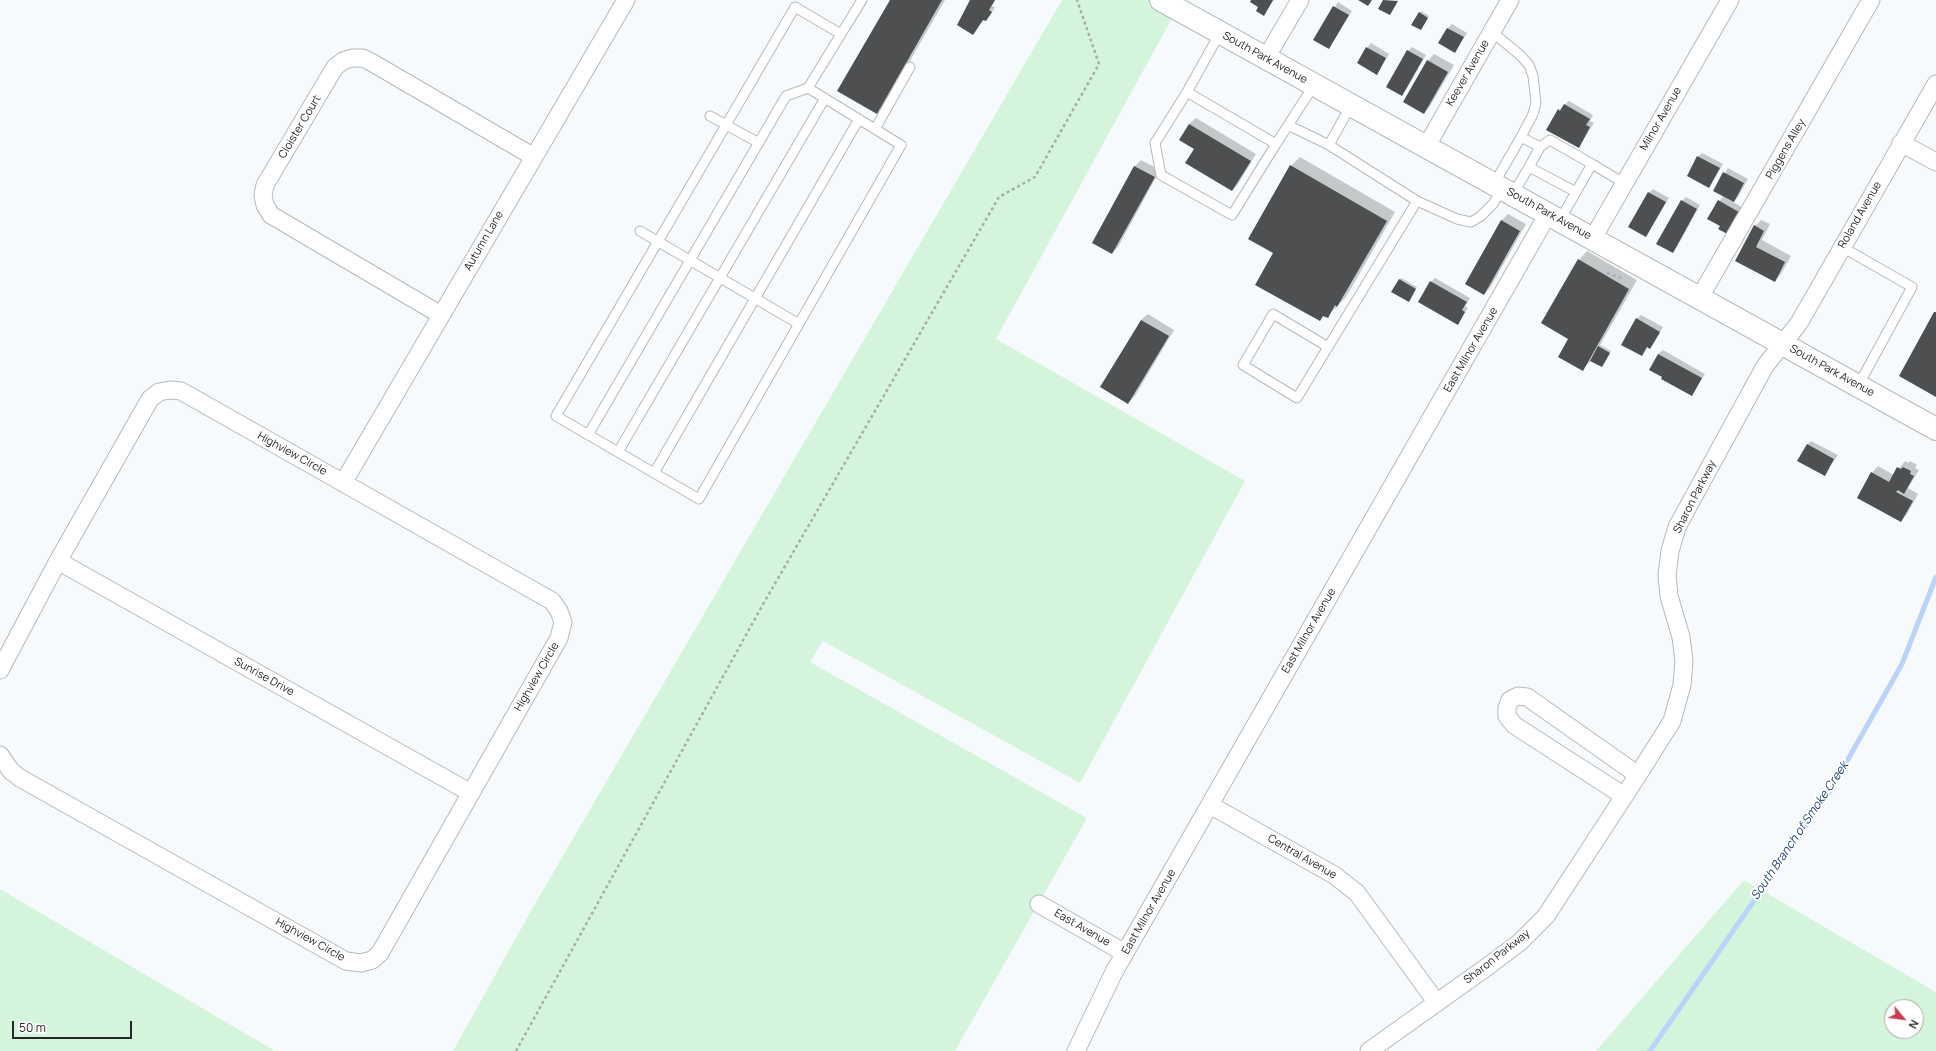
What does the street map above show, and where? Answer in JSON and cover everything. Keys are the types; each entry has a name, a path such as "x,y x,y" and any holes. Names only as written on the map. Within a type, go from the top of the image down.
{"main road":[{"name":"South Park Avenue","path":"1161,0 1936,429"}],"street":[{"name":"Autumn Lane","path":"344,482 626,0"},
{"path":"1266,58 1300,0"},
{"name":"Keever Avenue","path":"1426,147 1510,0"},
{"name":"Milnor Avenue","path":"1593,238 1730,0"},
{"name":"Piggens Alley","path":"1700,297 1871,0"},
{"name":"Cloister Court","path":"441,315 271,215 264,205 263,195 265,185 335,67 343,61 352,58 363,58 371,62 534,156"},
{"name":"Roland Avenue","path":"1782,344 1799,323 1936,84"},
{"path":"1901,143 1936,162"},
{"name":"East Milnor Avenue","path":"1076,1051 1125,953 1554,217"},
{"name":"Sharon Parkway","path":"1369,1051 1520,942 1546,916 1672,721 1682,685 1684,661 1681,637 1669,596 1667,575 1670,551 1677,527 1766,366 1782,344"},
{"name":"Highview Circle","path":"0,670 58,561 150,399 159,392 170,390 181,391 552,601 560,611 562,622 559,638 380,953 372,960 361,963 350,963 20,778 11,771 0,755"},
{"name":"Sunrise Drive","path":"58,561 471,793"},
{"path":"1624,796 1514,725 1506,716 1510,700 1518,696 1527,697 1638,775"},
{"name":"Central Avenue","path":"1210,805 1334,874 1357,893 1437,1003"},
{"name":"East Avenue","path":"1039,904 1125,953"}],"lane":[{"path":"588,435 786,96 808,88 862,0"},
{"path":"808,88 901,145 699,499 556,416 795,7 841,34"},
{"path":"1288,125 1329,146 1417,201 1457,219 1471,222 1481,216 1493,204 1503,189 1521,137 1533,114 1536,103 1529,65 1520,54 1492,32"},
{"path":"1220,33 1155,143 1162,175 1232,215 1314,85"},
{"path":"875,129 910,66"},
{"path":"1186,92 1276,144"},
{"path":"618,452 825,98"},
{"path":"1329,146 1351,105"},
{"path":"710,116 758,143"},
{"path":"654,473 859,119"},
{"path":"1521,137 1540,147"},
{"path":"1503,189 1529,167 1540,147 1550,140 1624,183"},
{"path":"1554,217 1576,192 1592,164"},
{"path":"1529,167 1576,192"},
{"path":"1328,347 1273,314 1243,366 1297,398 1417,201"},
{"path":"640,231 799,324"},
{"path":"1842,247 1912,287 1858,386"}],"path":[{"path":"516,1051 762,606 999,196 1035,177 1098,64 1077,0"},
{"path":"1607,273 1621,278"}],"green space":[{"path":"1062,0 1182,0 996,339 1245,481 1080,783 823,641 810,662 1087,818 955,1051 453,1051 532,909"},
{"path":"1744,880 1936,992 1936,1051 1596,1051"},
{"path":"0,889 275,1051 0,1051"}],"building":[{"path":"890,0 942,0 877,114 837,91"},
{"path":"970,0 995,0 989,10 992,12 986,21 983,20 973,35 957,25"},
{"path":"1251,0 1273,0 1264,16 1256,11 1258,7 1250,2"},
{"path":"1358,0 1372,0 1368,6"},
{"path":"1383,0 1398,1 1390,15 1378,9"},
{"path":"1333,6 1349,15 1329,49 1313,40"},
{"path":"1419,12 1428,18 1421,30 1411,25"},
{"path":"1447,28 1464,37 1455,53 1438,43"},
{"path":"1366,47 1386,58 1377,75 1357,63"},
{"path":"1407,50 1423,59 1402,96 1386,87"},
{"path":"1427,60 1448,72 1424,114 1403,102"},
{"path":"1564,104 1590,119 1586,125 1590,127 1579,148 1546,130 1558,109 1560,111"},
{"path":"1189,124 1251,161 1232,191 1185,163 1194,149 1179,140"},
{"path":"1697,156 1720,168 1709,188 1687,176"},
{"path":"1290,165 1387,221 1337,307 1335,305 1328,318 1323,316 1320,321 1255,285 1273,253 1248,239"},
{"path":"1134,166 1155,177 1112,254 1092,243"},
{"path":"1723,172 1744,183 1734,202 1713,191"},
{"path":"1648,192 1666,202 1646,237 1628,227"},
{"path":"1681,200 1697,209 1673,253 1656,244"},
{"path":"1718,200 1744,215 1731,236 1718,229 1720,226 1707,219"},
{"path":"1501,220 1520,231 1484,295 1465,284"},
{"path":"1754,225 1764,231 1756,247 1785,262 1775,282 1735,261"},
{"path":"1578,259 1629,289 1583,371 1558,357 1568,339 1541,323"},
{"path":"1399,279 1416,289 1409,302 1391,292"},
{"path":"1430,281 1467,302 1462,310 1465,312 1458,325 1418,302"},
{"path":"1934,312 1936,312 1936,397 1899,376"},
{"path":"1636,318 1660,332 1650,349 1647,347 1642,356 1621,345"},
{"path":"1141,320 1169,336 1128,404 1100,387"},
{"path":"1598,346 1610,353 1602,367 1590,361"},
{"path":"1658,354 1702,378 1692,396 1661,379 1662,377 1649,370"},
{"path":"1807,444 1834,459 1825,476 1797,461"},
{"path":"1897,467 1901,469 1903,467 1911,471 1910,474 1914,476 1904,494 1898,490 1896,492 1913,501 1901,522 1857,498 1871,472 1889,482"}],"waterway":[{"name":"South Branch of Smoke Creek","path":"1650,1051 1830,791 1902,664 1936,577"}]}
